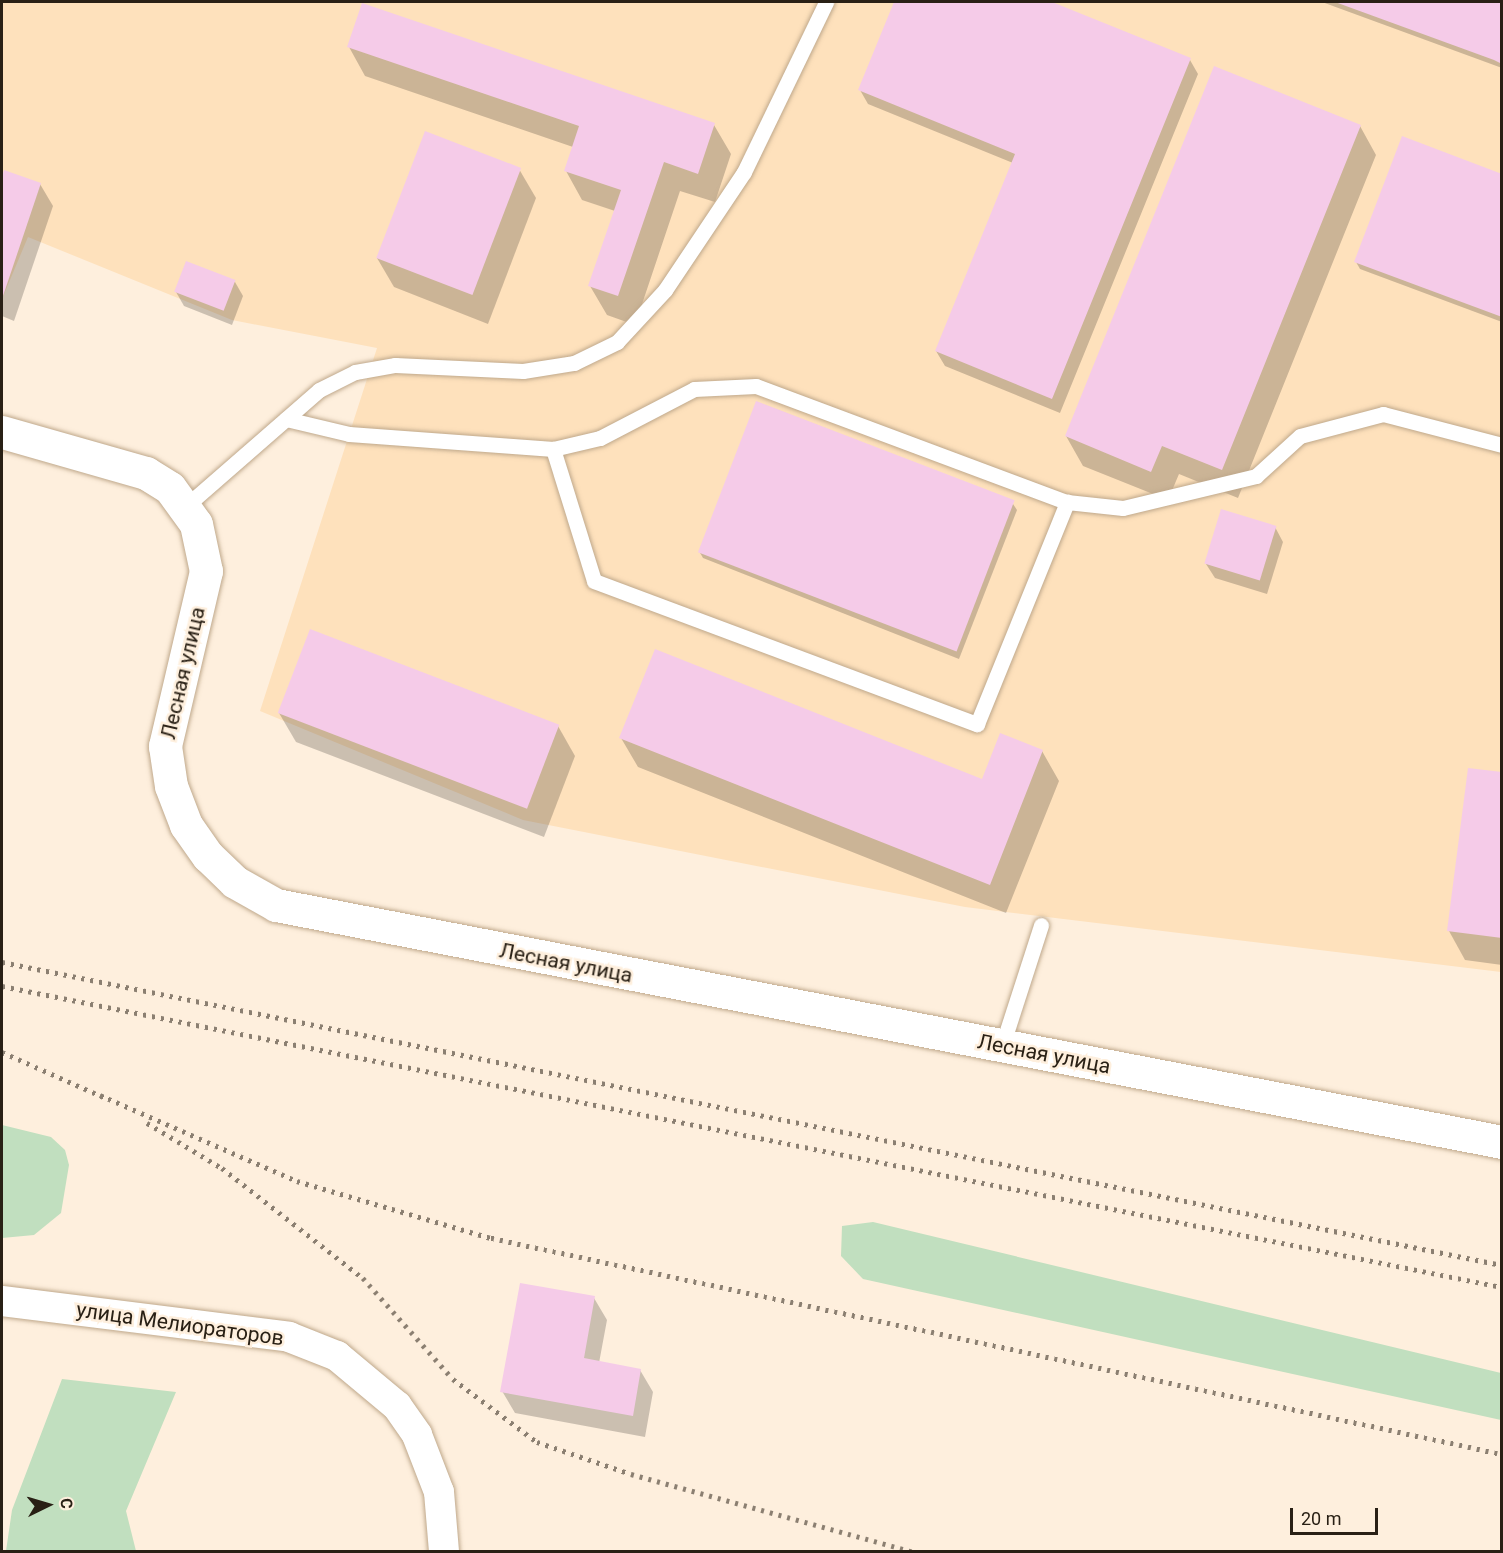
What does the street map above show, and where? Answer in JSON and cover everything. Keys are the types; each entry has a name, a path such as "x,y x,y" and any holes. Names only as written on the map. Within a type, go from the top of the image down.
{"street":[{"name":"Лесная улица","path":"2,432 146,472 186,506 204,545 206,571 165,746 171,786 186,825 236,882 276,905 321,916 1502,1142"},
{"name":"улица Мелиораторов","path":"2,1300 289,1337 338,1356 397,1406 417,1435 439,1492 444,1551"}],"lane":[{"path":"186,506 319,390 356,372 395,365 523,371 574,363 617,342 665,290 744,172 826,2"},
{"path":"286,419 350,434 553,449 600,438 694,389 756,386 1067,502 1123,508 1256,476 1300,436 1383,414 1502,445"},
{"path":"553,449 594,581 977,724 1067,502"},
{"path":"1002,1046 1041,925"}],"shaded area":[{"path":"2,2 1501,2 1501,972 965,907 523,820 260,711 377,348 232,320 28,237 2,299"}],"green space":[{"path":"2,1125 51,1137 65,1150 69,1165 61,1213 34,1235 2,1238"},
{"path":"873,1222 1501,1373 1501,1420 863,1279 841,1256 842,1226"},
{"path":"62,1379 176,1392 126,1511 136,1551 6,1551 12,1510"}],"building":[{"path":"894,2 1052,2 1191,58 1052,399 935,351 1015,154 858,90"},
{"path":"1335,2 1502,2 1502,64 1494,60"},
{"path":"362,3 715,123 698,174 664,162 618,296 588,286 621,190 564,171 579,126 347,47"},
{"path":"1214,66 1361,125 1222,470 1162,446 1151,472 1065,436"},
{"path":"425,131 521,168 472,295 376,258"},
{"path":"1402,136 1502,174 1502,317 1354,262"},
{"path":"4,170 41,183 2,299 2,176"},
{"path":"186,261 235,280 224,311 174,292"},
{"path":"756,401 1015,500 957,652 698,552"},
{"path":"1221,509 1276,526 1260,580 1204,564"},
{"path":"310,629 559,725 527,809 278,713"},
{"path":"655,649 982,779 1000,733 1043,750 990,885 619,738"},
{"path":"1468,768 1502,772 1502,938 1447,931"},
{"path":"520,1283 595,1296 584,1358 641,1369 633,1416 500,1392"}],"railway":[{"path":"2,962 1502,1265"},
{"path":"2,986 1502,1287"},
{"path":"2,1052 106,1098"},
{"path":"100,1095 297,1181 491,1238 1502,1454"},
{"path":"147,1123 222,1168 363,1278 453,1379 537,1442 631,1474 914,1552"}]}
